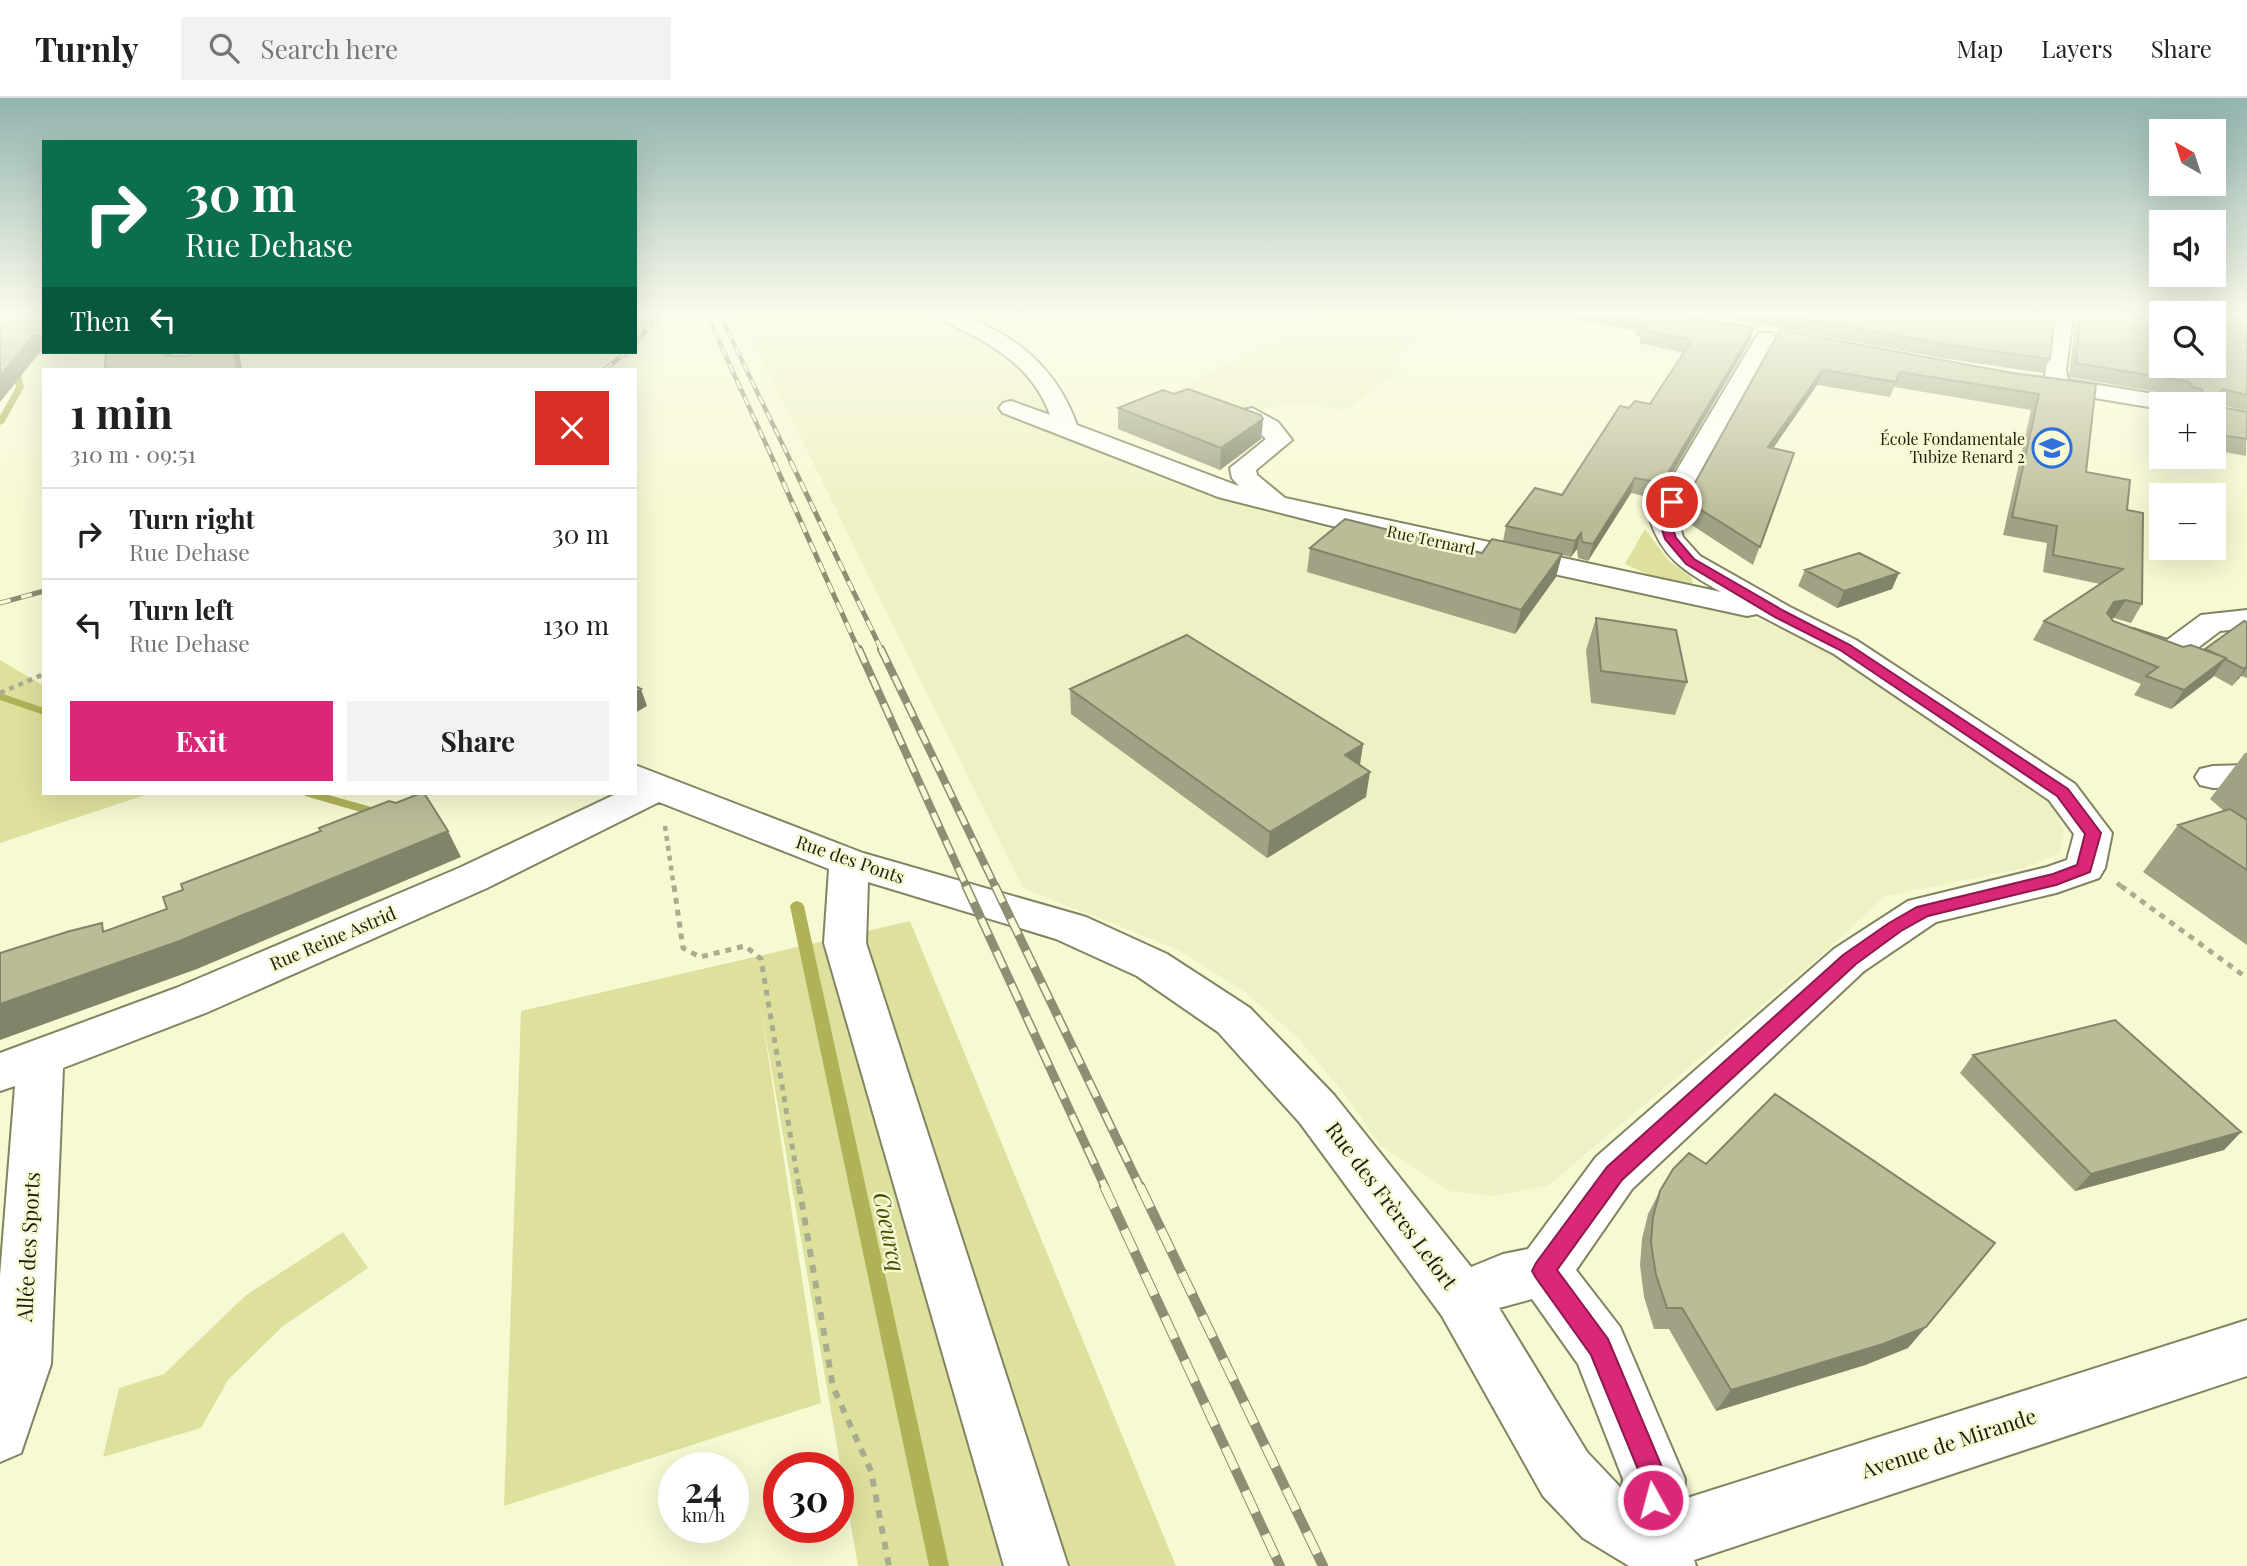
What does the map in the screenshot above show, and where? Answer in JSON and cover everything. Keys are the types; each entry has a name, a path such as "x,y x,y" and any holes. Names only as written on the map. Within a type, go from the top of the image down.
{"street":[{"path":"1046,384 1054,394 1067,430"},
{"path":"1462,1298 1503,1279 1544,1271 1614,1173 1849,960 1895,927 1923,911 2056,879 2085,868 2093,833 2062,792 1845,647 1779,614 1690,562 1671,539 1663,517 1739,384"},
{"path":"2050,384 2149,400"},
{"name":"Rue Ternard","path":"1011,408 1227,491 1328,517 1779,614"},
{"path":"1252,415 1270,427 1280,440 1243,468 1245,478 1276,503"},
{"path":"2114,630 2171,653 2212,622 2247,619"},
{"name":"Rue des Ponts","path":"661,788 849,862 1071,928"},
{"name":"Rue Reine Astrid","path":"20,1065 192,1000 460,883 661,788"},
{"path":"849,862 845,943 1037,1566"},
{"name":"Rue des Frères Lefort","path":"1071,928 1152,965 1234,1020 1317,1109 1462,1298 1565,1474 1605,1516 1657,1554"},
{"name":"Allée des Sports","path":"0,1432 22,1364 20,1065"},
{"path":"1544,1271 1600,1347 1654,1479 1657,1554"},
{"name":"Avenue de Mirande","path":"1657,1554 2247,1348"}],"path":[{"path":"0,693 42,675"},
{"path":"661,788 683,948 700,957 745,946 761,959 833,1387 871,1471 889,1566"},
{"path":"2085,868 2117,883 2247,978"}],"shaded area":[{"path":"774,384 1052,384 1079,440 1211,496 1331,529 1717,605 1822,647 2041,791 2055,811 2064,831 2060,853 2025,868 1884,896 1822,955 1549,1185 1494,1196 1449,1191 1380,1145 1347,1097 1298,1038 1245,992 1177,949 1023,888"},
{"path":"1189,384 1381,384 1345,410 1299,403 1236,414 1166,395"},
{"path":"1645,529 1669,561 1691,577 1693,583 1671,585 1625,564"},
{"path":"0,660 42,685 42,795 145,795 0,843"},
{"path":"910,921 1176,1566 858,1566 854,1543 854,1452 838,1452 761,1009 821,1403 670,1452 658,1452 658,1456 504,1506 521,1011"},
{"path":"343,1232 368,1268 283,1326 228,1380 201,1428 103,1457 119,1388 164,1374 245,1296"}],"building":[{"path":"1663,384 1721,384 1662,483 1635,478 1593,544 1582,542 1581,533 1575,541 1506,526 1535,488 1562,495 1620,406 1629,408 1635,401 1650,404"},
{"path":"1750,384 1813,384 1768,447 1794,453 1760,547 1690,503 1697,489 1692,488"},
{"path":"1973,384 2096,384 2086,472 2130,480 2127,510 2143,513 2142,604 2126,600 2114,602 2107,613 2113,621 2183,647 2191,645 2226,658 2184,690 2146,676 2158,667 2044,621 2123,569 2053,555 2057,526 2012,517 2039,394"},
{"path":"2190,384 2247,384 2247,395 2223,389 2220,392 2203,392"},
{"path":"1188,389 1261,415 1263,419 1221,448 1118,408 1163,390 1174,394"},
{"path":"2226,408 2247,412 2247,439 2226,436"},
{"path":"1345,519 1482,553 1492,539 1562,554 1521,610 1310,548"},
{"path":"1859,553 1899,573 1844,591 1805,570"},
{"path":"1596,618 1676,630 1687,682 1601,671"},
{"path":"2244,621 2247,622 2247,666 2244,669 2205,649"},
{"path":"1187,635 1363,744 1345,755 1370,772 1270,832 1070,689"},
{"path":"416,795 425,795 448,831 177,942 0,1004 0,953 102,923 103,932 167,909 163,897 183,890 181,884 321,831 319,828 389,801 396,803"},
{"path":"2230,809 2247,820 2247,870 2178,825"},
{"path":"2115,1020 2241,1132 2091,1174 1973,1055"},
{"path":"1775,1094 1995,1243 1926,1327 1883,1344 1731,1390 1682,1308 1667,1308 1656,1275 1651,1243 1653,1217 1660,1191 1673,1169 1689,1153 1706,1164"}],"waterway":[{"name":"Coeurcq","path":"0,423 20,387 19,384"},
{"name":"Coeurcq","path":"0,696 42,711"},
{"name":"Coeurcq","path":"316,795 378,813"},
{"name":"Coeurcq","path":"797,906 939,1566"}],"railway":[{"path":"738,384 775,464"},
{"path":"753,384 792,464"},
{"path":"774,462 859,651"},
{"path":"791,462 882,651"},
{"path":"0,603 42,592"},
{"path":"859,649 967,888"},
{"path":"881,649 996,888"},
{"path":"966,886 1105,1187"},
{"path":"995,886 1140,1187"},
{"path":"1104,1186 1280,1566"},
{"path":"1140,1186 1323,1566"}],"place":[{"name":"École Fondamentale Tubize Renard 2","path":"2052,448"}],"route":[{"path":"1653,1500 1654,1479 1600,1347 1544,1271 1614,1173 1849,960 1895,927 1923,911 2056,879 2085,868 2093,833 2062,792 1845,647 1779,614 1690,562 1671,539 1663,517 1672,502"}]}
